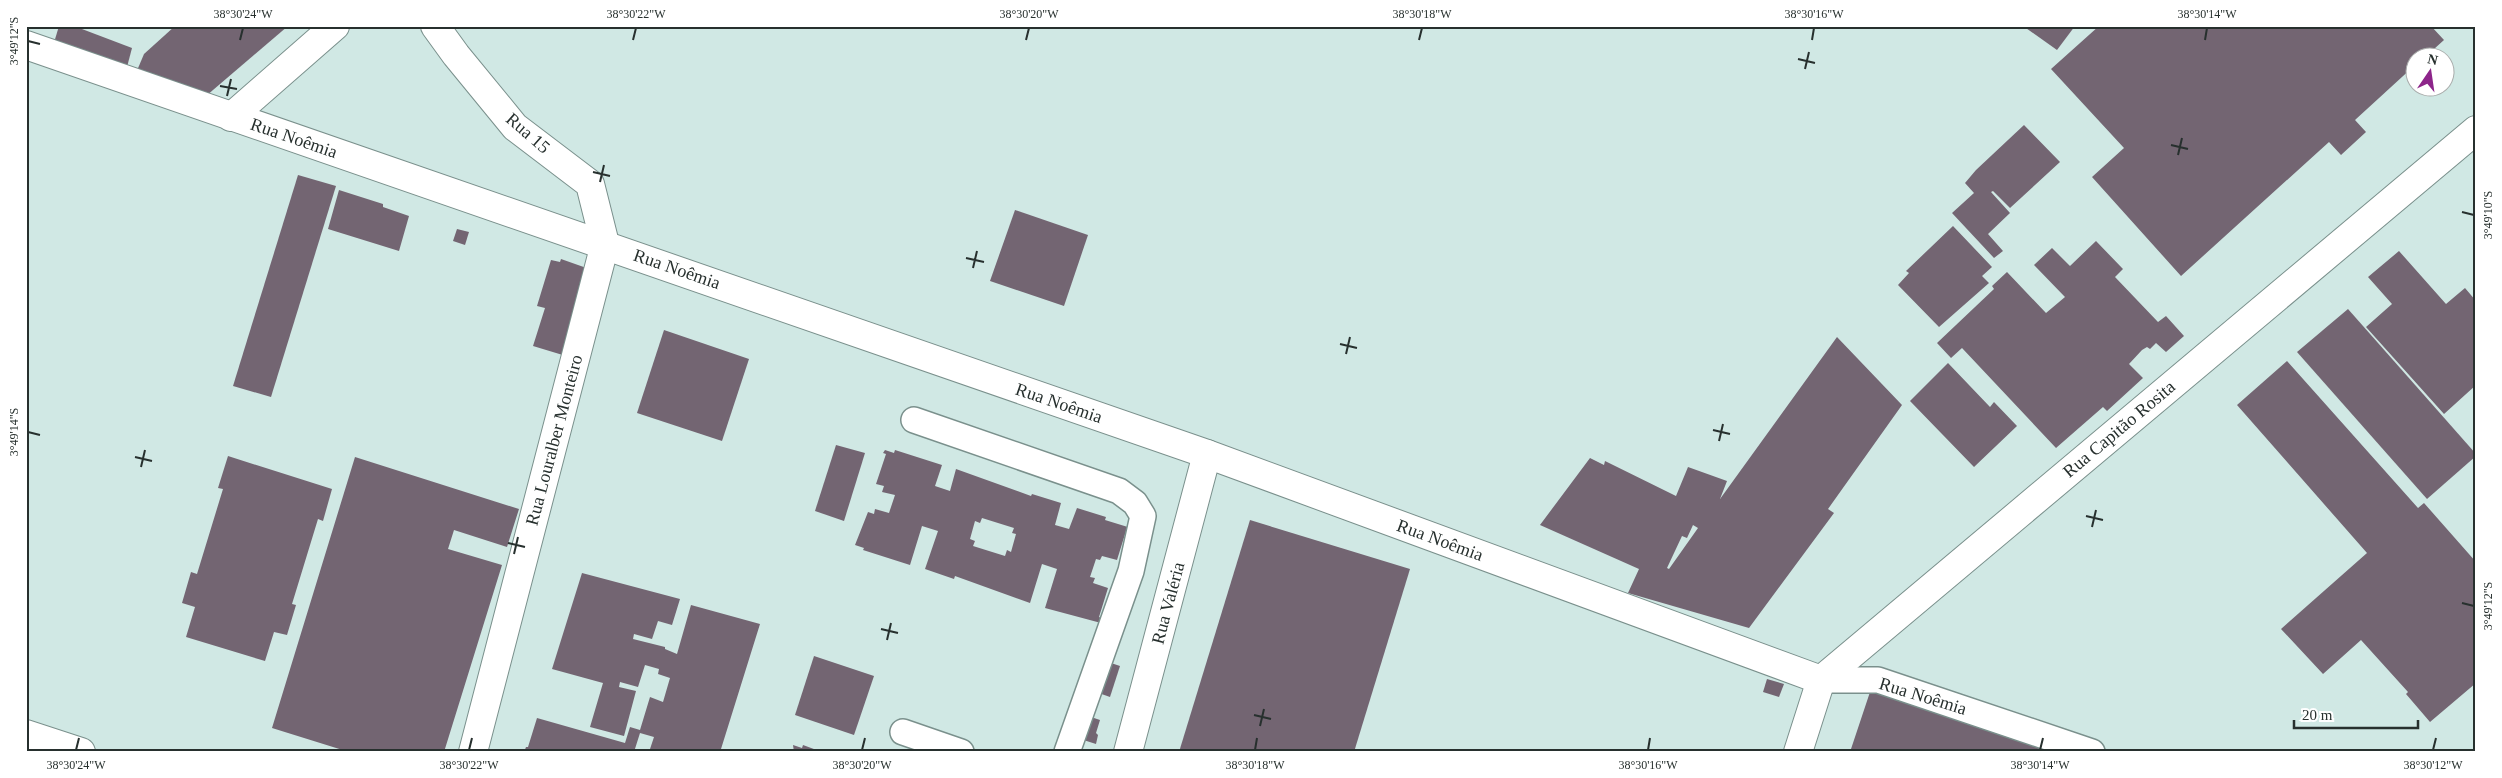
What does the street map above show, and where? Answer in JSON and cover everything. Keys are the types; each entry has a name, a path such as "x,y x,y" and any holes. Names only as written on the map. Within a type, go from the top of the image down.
{"street":[{"path":"231,117 335,26"},
{"name":"Rua 15","path":"436,26 456,56 515,127 590,184 605,244"},
{"name":"Rua Noêmia","path":"26,45 1207,454 1821,680"},
{"name":"Rua Capitão Rosita","path":"1821,680 2476,130"},
{"name":"Rua Louralber Monteiro","path":"473,752 605,244"},
{"name":"Rua Valéria","path":"1128,752 1207,454"},
{"path":"1798,752 1821,680"},
{"path":"26,734 81,752"}],"lane":[{"path":"914,420 1118,492 1135,503 1143,516 1131,571 1067,752"},
{"name":"Rua Noêmia","path":"1821,680 1878,680 2092,752"},
{"path":"902,732 961,752"}],"building":[{"path":"59,26 74,26 132,48 127,67 53,46"},
{"path":"175,26 288,26 206,96 136,73 144,54"},
{"path":"2023,26 2075,26 2057,50"},
{"path":"2099,26 2431,26 2444,40 2435,48 2404,48 2404,75 2355,120 2366,132 2341,155 2329,142 2181,276 2092,177 2124,148 2051,69"},
{"path":"2024,125 2060,162 2010,208 1993,191 1991,192 2010,213 1988,234 2003,251 1994,258 1952,213 1974,193 1965,183 1976,170"},
{"path":"298,175 336,186 271,397 233,386"},
{"path":"339,190 383,204 383,207 409,216 399,251 328,229"},
{"path":"1015,210 1088,235 1064,306 990,281"},
{"path":"1953,226 1992,267 1982,276 1989,283 1939,327 1898,285 1909,273 1906,271"},
{"path":"457,229 469,232 465,245 453,241"},
{"path":"2096,241 2123,269 2115,277 2158,322 2166,316 2184,336 2166,352 2156,343 2150,349 2147,347 2142,350 2129,364 2143,378 2107,411 2103,407 2056,448 1962,348 1951,358 1937,343 1994,289 1992,286 2007,272 2046,313 2065,297 2034,265 2052,248 2070,266"},
{"path":"2399,251 2446,304 2465,288 2476,301 2476,385 2444,414 2366,327 2392,304 2368,277"},
{"path":"561,259 595,271 566,356 533,346 545,308 537,306 551,260 560,262"},
{"path":"2348,309 2476,454 2427,499 2297,352"},
{"path":"664,330 749,359 722,441 637,413"},
{"path":"1837,337 1902,405 1828,509 1834,513 1749,628 1628,593 1639,569 1540,525 1590,458 1604,465 1605,461 1676,496 1688,467 1727,481 1720,499","holes":["1693,525 1698,528 1669,569 1667,568 1682,536 1687,538"]},
{"path":"2287,361 2418,508 2424,503 2476,562 2476,683 2430,722 2406,694 2408,692 2361,640 2323,674 2281,629 2367,553 2237,405"},
{"path":"1948,363 1990,407 1994,402 2017,426 1974,467 1910,401"},
{"path":"836,445 865,453 844,521 815,511"},
{"path":"885,450 894,453 895,450 942,465 935,486 950,491 956,469 1031,496 1032,494 1061,503 1055,525 1069,529 1077,508 1106,517 1105,520 1131,528 1130,532 1126,531 1117,560 1102,556 1100,560 1096,559 1090,577 1095,578 1093,583 1108,588 1099,617 1103,619 1101,623 1045,608 1057,569 1042,564 1030,603 955,576 954,579 925,569 938,531 922,526 910,565 863,550 864,548 855,545 868,512 874,514 875,509 889,513 895,495 882,492 884,486 876,484 886,454 883,453","holes":["982,518 1014,528 1012,533 1016,534 1011,552 1007,550 1005,556 973,546 975,541 970,539 975,521 980,523"]},
{"path":"228,456 332,489 323,521 318,519 292,604 296,605 287,635 274,632 265,661 186,637 195,607 182,603 191,572 197,574 223,489 218,488"},
{"path":"355,457 519,509 507,547 454,530 448,549 502,565 444,752 349,752 272,728"},
{"path":"1250,520 1410,569 1354,752 1179,752"},
{"path":"582,573 680,599 672,625 658,621 652,639 634,634 633,639 665,647 665,649 677,654 691,605 760,624 721,749 729,752 658,752 650,749 654,737 640,733 634,752 524,752 526,747 528,747 537,718 625,743 630,727 640,730 650,697 663,702 670,678 658,674 659,669 645,665 638,687 620,682 619,687 636,691 624,736 590,727 603,683 552,669"},
{"path":"814,656 874,676 854,735 795,715"},
{"path":"1111,663 1120,666 1110,697 1093,691"},
{"path":"1767,679 1784,684 1779,697 1763,692"},
{"path":"1871,689 2063,752 1850,752"},
{"path":"1085,715 1100,720 1096,733 1098,735 1096,744 1074,737"},
{"path":"793,745 802,748 803,745 822,752 794,752"}]}
